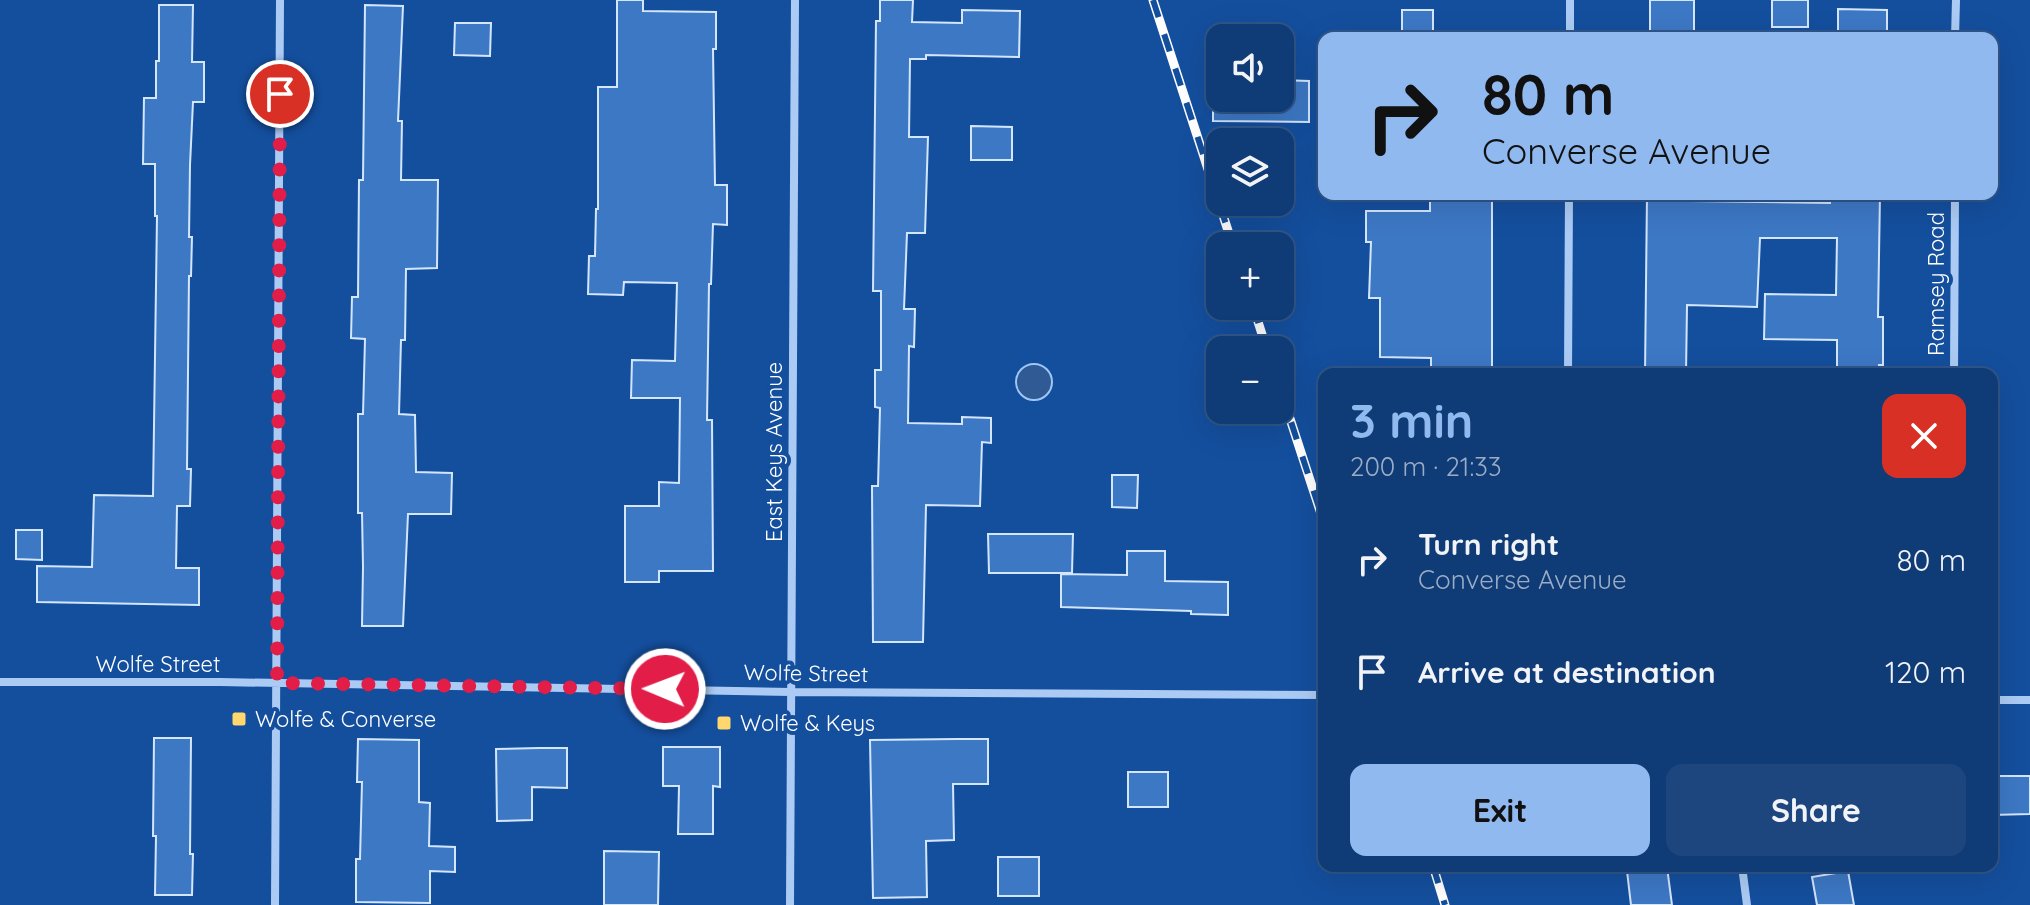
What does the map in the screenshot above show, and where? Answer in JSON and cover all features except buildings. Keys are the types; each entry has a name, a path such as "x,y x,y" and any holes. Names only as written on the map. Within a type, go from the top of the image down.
{"street":[{"path":"275,905 280,0"},
{"name":"East Keys Avenue","path":"790,905 795,0"},
{"path":"1570,0 1570,32"},
{"path":"1955,32 1956,0"},
{"path":"1568,368 1569,200"},
{"name":"Ramsey Road","path":"1954,368 1955,200"},
{"name":"Wolfe Street","path":"0,682 1318,695"},
{"path":"1998,700 2030,700"},
{"path":"1743,872 1747,905"}],"water":[{"path":"1034,364 1047,369 1052,382 1047,395 1034,400 1021,395 1016,382 1021,369"}],"railway":[{"path":"1153,0 1228,232"},
{"path":"1257,320 1263,336"},
{"path":"1292,424 1318,505"},
{"path":"1435,872 1445,905"}],"place":[{"name":"Wolfe & Converse","path":"239,719"},
{"name":"Wolfe & Keys","path":"724,723"}],"route":[{"path":"280,94 277,683 665,689"}]}
